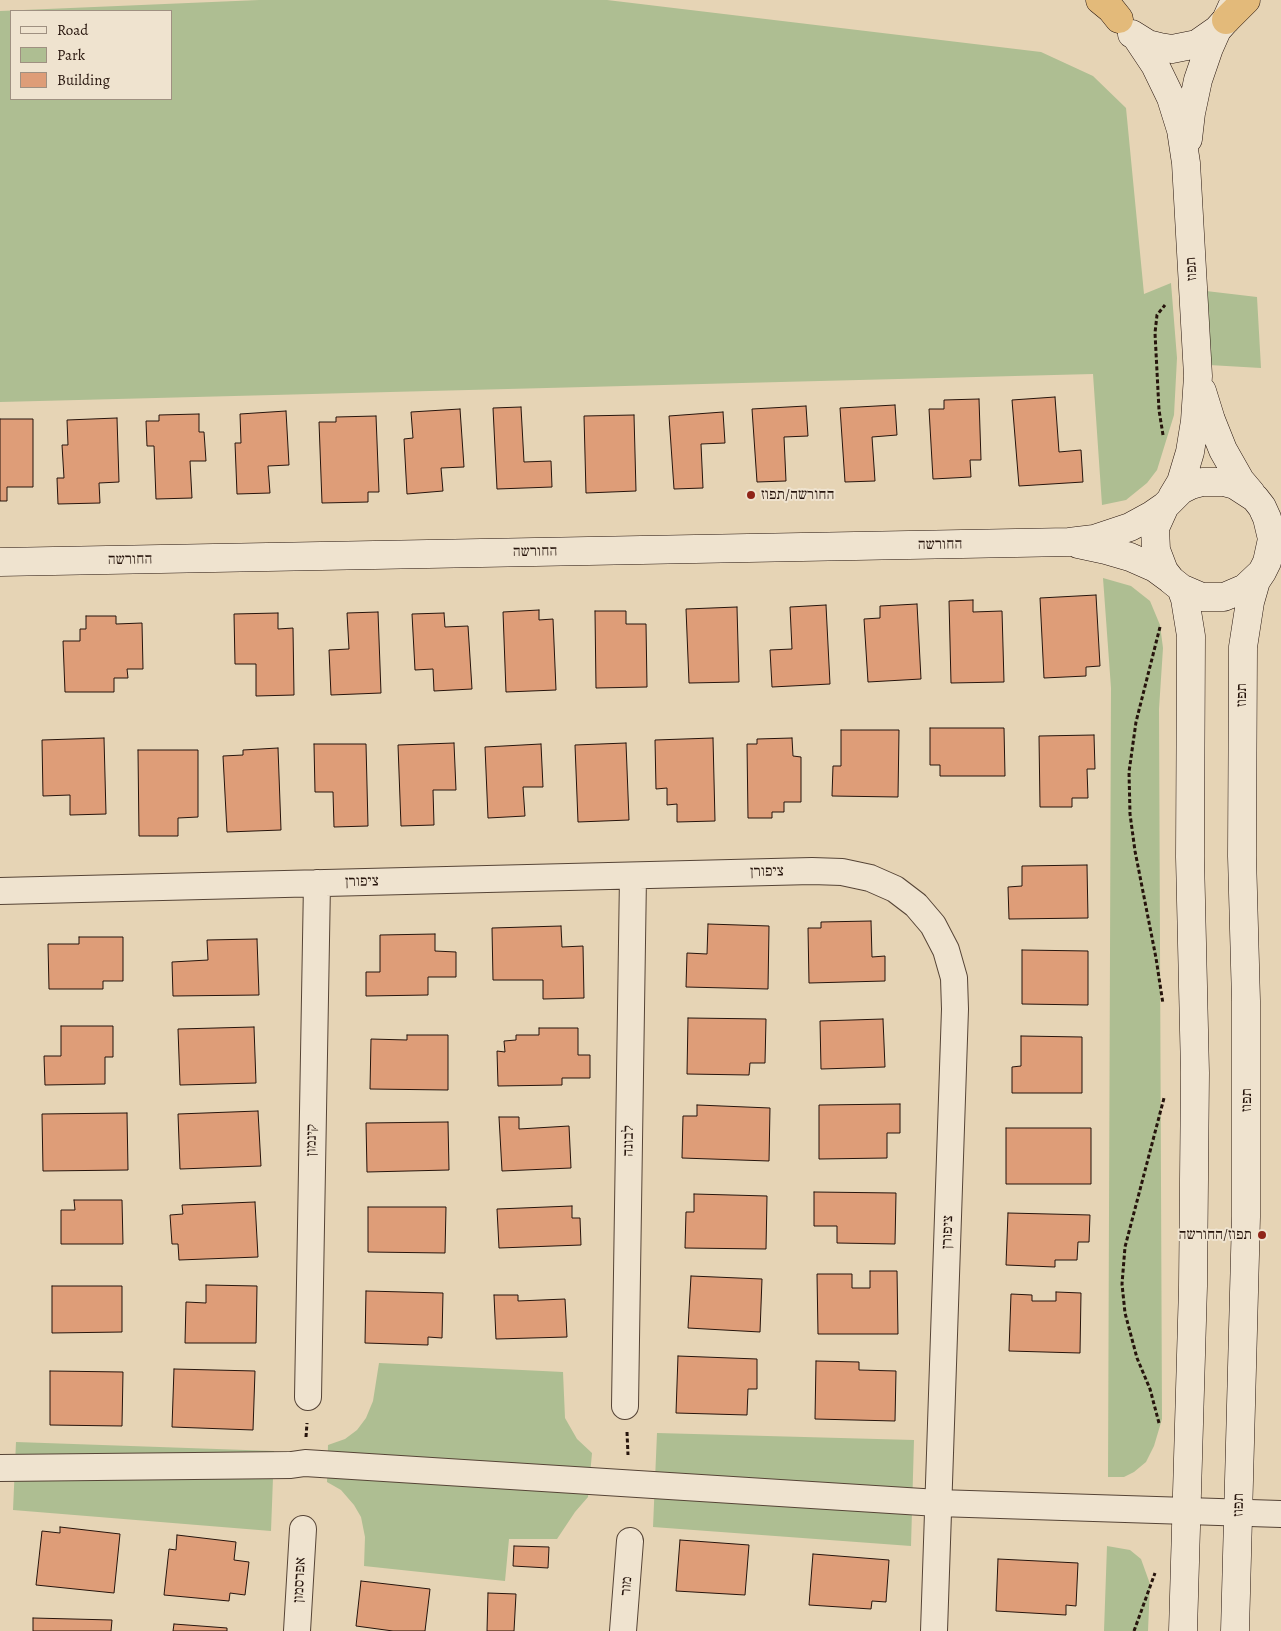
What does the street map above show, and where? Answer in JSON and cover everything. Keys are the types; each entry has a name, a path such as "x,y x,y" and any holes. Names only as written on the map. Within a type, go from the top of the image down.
{"highway":[{"path":"1100,0 1122,19"},
{"path":"1226,17 1246,0"}],"street":[{"path":"1122,19 1154,46 1172,48 1197,44 1226,17"},
{"name":"תפוז","path":"1186,163 1188,130 1194,96 1206,56 1226,17"},
{"name":"תפוז","path":"1122,19 1155,65 1171,98 1181,130 1186,163 1198,376 1192,437 1172,495"},
{"name":"תפוז","path":"1198,376 1211,420 1223,450 1240,480 1266,508"},
{"path":"1202,482 1224,482 1235,485 1266,508 1272,539 1270,563 1245,588 1224,597 1202,597 1176,584 1164,571 1156,550 1156,528 1172,495 1191,485 1202,482"},
{"name":"החורשה","path":"0,562 1069,542 1094,539 1130,527 1152,515 1172,495"},
{"name":"החורשה","path":"1069,542 1100,548 1130,557 1155,568 1176,584"},
{"name":"תפוז","path":"1235,1631 1247,1145 1242,856 1243,647 1250,602 1256,581 1270,563"},
{"path":"1176,584 1187,608 1191,636 1190,857 1195,1074 1194,1225 1182,1631"},
{"name":"ציפורן","path":"0,891 812,871 842,872 870,878 895,889 916,905 934,925 946,950 954,978 955,1009 934,1631"},
{"name":"לבונה","path":"625,1406 634,876"},
{"name":"קינמון","path":"308,1398 316,883"},
{"path":"0,1468 291,1466 305,1464 938,1503 1281,1514"},
{"name":"אפרסמון","path":"297,1631 303,1529"},
{"name":"מור","path":"623,1631 630,1541"}],"path":[{"path":"1172,495 1160,425 1155,333 1157,315 1167,303 1194,288"},
{"path":"1164,1011 1156,958 1135,851 1130,814 1129,772 1136,722 1176,584"},
{"path":"1160,1427 1150,1389 1137,1358 1125,1313 1122,1284 1125,1247 1164,1102 1164,1092"},
{"path":"1134,1631 1155,1572"}],"green space":[{"path":"259,0 607,0 1041,52 1093,76 1126,108 1144,294 1171,283 1177,358 1174,415 1157,470 1147,483 1126,500 1102,505 1093,374 0,402 0,11 10,11 10,100 172,100 172,10 24,10"},
{"path":"1206,291 1257,297 1261,368 1209,365"},
{"path":"1103,578 1131,586 1150,601 1160,625 1163,648 1159,709 1162,1419 1154,1446 1146,1462 1134,1472 1124,1477 1108,1477 1111,688"},
{"path":"379,1363 563,1372 565,1418 577,1439 592,1453 588,1497 575,1512 557,1539 509,1539 505,1581 364,1566 365,1537 361,1517 354,1505 341,1490 327,1482 328,1445 345,1439 357,1430 366,1418 373,1401"},
{"path":"657,1433 914,1440 911,1546 653,1527"},
{"path":"16,1442 274,1451 271,1531 13,1510"},
{"path":"1107,1546 1130,1550 1141,1559 1150,1584 1148,1631 1104,1631"}],"building":[{"path":"1055,397 1059,452 1081,450 1083,482 1019,486 1012,400"},
{"path":"979,399 981,460 970,460 971,477 933,479 929,409 944,409 944,400"},
{"path":"895,405 897,435 872,437 875,481 845,482 840,408"},
{"path":"806,406 808,436 784,437 786,481 757,482 752,409"},
{"path":"521,407 524,462 551,461 552,487 497,489 493,408"},
{"path":"460,409 464,467 441,468 443,491 407,494 404,439 413,438 411,412"},
{"path":"286,411 289,465 268,466 270,493 237,494 235,443 241,443 240,414"},
{"path":"723,412 725,443 701,444 703,488 674,489 669,416"},
{"path":"199,414 199,432 204,432 206,461 190,461 192,498 156,499 154,446 147,446 146,421 159,421 159,415"},
{"path":"634,415 636,491 586,493 584,416"},
{"path":"376,416 379,492 368,492 368,502 322,503 319,422 336,422 336,417"},
{"path":"117,418 119,482 99,483 100,503 58,504 57,478 64,478 62,445 68,445 67,420"},
{"path":"0,419 33,419 33,487 7,487 7,501 0,501"},
{"path":"1096,595 1100,666 1086,667 1086,676 1044,678 1040,598"},
{"path":"973,600 973,612 1002,611 1004,682 951,683 949,601"},
{"path":"917,604 921,679 868,682 864,619 880,618 880,606"},
{"path":"826,605 830,684 772,687 770,650 792,649 790,607"},
{"path":"737,607 739,682 689,683 686,609"},
{"path":"539,610 539,620 553,619 556,690 506,692 503,612"},
{"path":"595,611 626,611 626,624 646,624 647,687 596,688"},
{"path":"378,612 381,693 331,695 329,650 349,649 347,613"},
{"path":"278,613 278,629 293,628 294,695 256,696 256,664 235,664 234,614"},
{"path":"444,613 445,627 468,626 472,689 434,691 433,669 415,670 412,614"},
{"path":"86,616 116,616 116,624 142,623 143,669 127,669 128,678 114,678 114,692 65,692 63,641 80,641 80,629 86,629"},
{"path":"930,728 1004,728 1005,776 940,776 940,765 930,765"},
{"path":"841,730 899,730 898,797 832,796 833,766 841,766"},
{"path":"1094,735 1095,769 1087,769 1088,798 1072,798 1072,807 1040,807 1039,736"},
{"path":"104,738 106,814 70,815 70,795 43,796 42,740"},
{"path":"713,738 715,821 677,822 677,804 667,805 667,788 656,789 655,740"},
{"path":"792,738 793,756 801,757 801,802 784,802 784,812 772,812 772,818 748,818 747,744 757,744 757,739"},
{"path":"454,743 456,790 433,790 434,825 401,826 398,745"},
{"path":"626,743 629,820 578,822 575,745"},
{"path":"314,744 366,744 368,826 334,827 333,792 315,792"},
{"path":"541,744 543,787 523,787 525,816 488,818 485,747"},
{"path":"278,748 281,830 227,832 223,756 243,755 243,750"},
{"path":"138,750 198,750 198,817 178,818 178,836 139,836"},
{"path":"1087,865 1088,918 1009,919 1008,887 1022,886 1022,866"},
{"path":"871,921 872,957 885,956 885,981 809,983 808,928 821,928 821,922"},
{"path":"708,924 769,926 768,989 686,987 687,953 707,954"},
{"path":"561,926 562,947 583,946 584,998 543,999 543,980 493,980 492,928"},
{"path":"435,934 435,951 456,952 456,977 428,977 428,995 366,996 366,972 380,972 380,935"},
{"path":"79,937 123,937 123,981 103,981 103,989 49,989 48,944 79,944"},
{"path":"257,939 259,995 173,996 172,962 208,960 207,940"},
{"path":"1022,950 1088,951 1088,1005 1022,1004"},
{"path":"688,1018 766,1019 765,1063 750,1063 749,1075 687,1074"},
{"path":"883,1019 885,1067 821,1069 820,1021"},
{"path":"61,1026 113,1026 113,1057 105,1057 105,1084 45,1085 44,1056 61,1056"},
{"path":"254,1027 256,1083 180,1085 178,1029"},
{"path":"539,1028 578,1028 578,1055 590,1055 590,1078 562,1078 562,1085 498,1086 497,1051 505,1052 504,1041 516,1040 516,1035 539,1035"},
{"path":"407,1035 448,1035 448,1090 370,1089 371,1039 407,1040"},
{"path":"1021,1036 1082,1037 1082,1093 1012,1093 1012,1067 1021,1066"},
{"path":"900,1104 900,1133 887,1133 887,1158 819,1159 819,1105"},
{"path":"697,1105 770,1108 769,1161 682,1158 683,1116 697,1116"},
{"path":"258,1111 261,1166 180,1169 178,1114"},
{"path":"127,1113 128,1170 43,1171 42,1114"},
{"path":"499,1117 519,1117 519,1129 569,1126 571,1168 502,1171"},
{"path":"448,1122 449,1170 367,1172 366,1123"},
{"path":"1006,1128 1091,1128 1091,1184 1006,1184"},
{"path":"814,1192 896,1193 895,1244 837,1243 837,1226 814,1226"},
{"path":"694,1194 767,1196 766,1249 685,1248 686,1212 694,1212"},
{"path":"74,1200 122,1200 123,1244 61,1244 61,1210 75,1210"},
{"path":"255,1202 258,1257 179,1260 178,1244 172,1244 170,1215 183,1214 182,1205"},
{"path":"572,1206 572,1218 580,1218 581,1245 499,1248 497,1209"},
{"path":"368,1207 446,1207 445,1253 368,1252"},
{"path":"1008,1213 1090,1215 1089,1242 1078,1242 1077,1260 1055,1260 1055,1267 1006,1265"},
{"path":"870,1271 897,1271 898,1334 818,1334 817,1274 852,1274 852,1288 870,1288"},
{"path":"691,1276 762,1279 760,1332 688,1328"},
{"path":"206,1285 257,1286 256,1343 185,1343 186,1302 206,1303"},
{"path":"52,1286 122,1286 122,1332 52,1333"},
{"path":"366,1291 443,1293 442,1338 428,1337 428,1345 365,1343"},
{"path":"1056,1292 1081,1293 1080,1353 1009,1351 1011,1294 1032,1295 1032,1301 1056,1301"},
{"path":"494,1295 518,1295 518,1301 565,1299 567,1337 496,1339"},
{"path":"678,1356 757,1359 757,1389 748,1389 747,1415 676,1413"},
{"path":"816,1361 859,1362 859,1370 896,1371 895,1421 815,1419"},
{"path":"174,1369 255,1371 253,1430 172,1427"},
{"path":"50,1371 123,1372 122,1426 50,1425"},
{"path":"60,1527 120,1534 114,1593 36,1585 42,1531 60,1533"},
{"path":"177,1535 236,1542 234,1560 249,1562 245,1595 230,1593 229,1601 164,1595 169,1549 176,1550"},
{"path":"680,1540 749,1545 745,1595 676,1591"},
{"path":"514,1546 549,1547 548,1568 513,1566"},
{"path":"813,1554 889,1560 886,1602 872,1601 871,1609 809,1605"},
{"path":"998,1559 1078,1563 1076,1606 1066,1605 1066,1615 996,1611"},
{"path":"361,1581 430,1589 425,1631 393,1631 356,1626"},
{"path":"488,1593 516,1594 514,1631 487,1631"},
{"path":"33,1618 112,1620 111,1631 33,1631"},
{"path":"174,1624 227,1628 227,1631 173,1631"}],"place":[{"name":"החורשה/תפוז","path":"751,495"},
{"name":"תפוז/החורשה","path":"1262,1235"}]}
